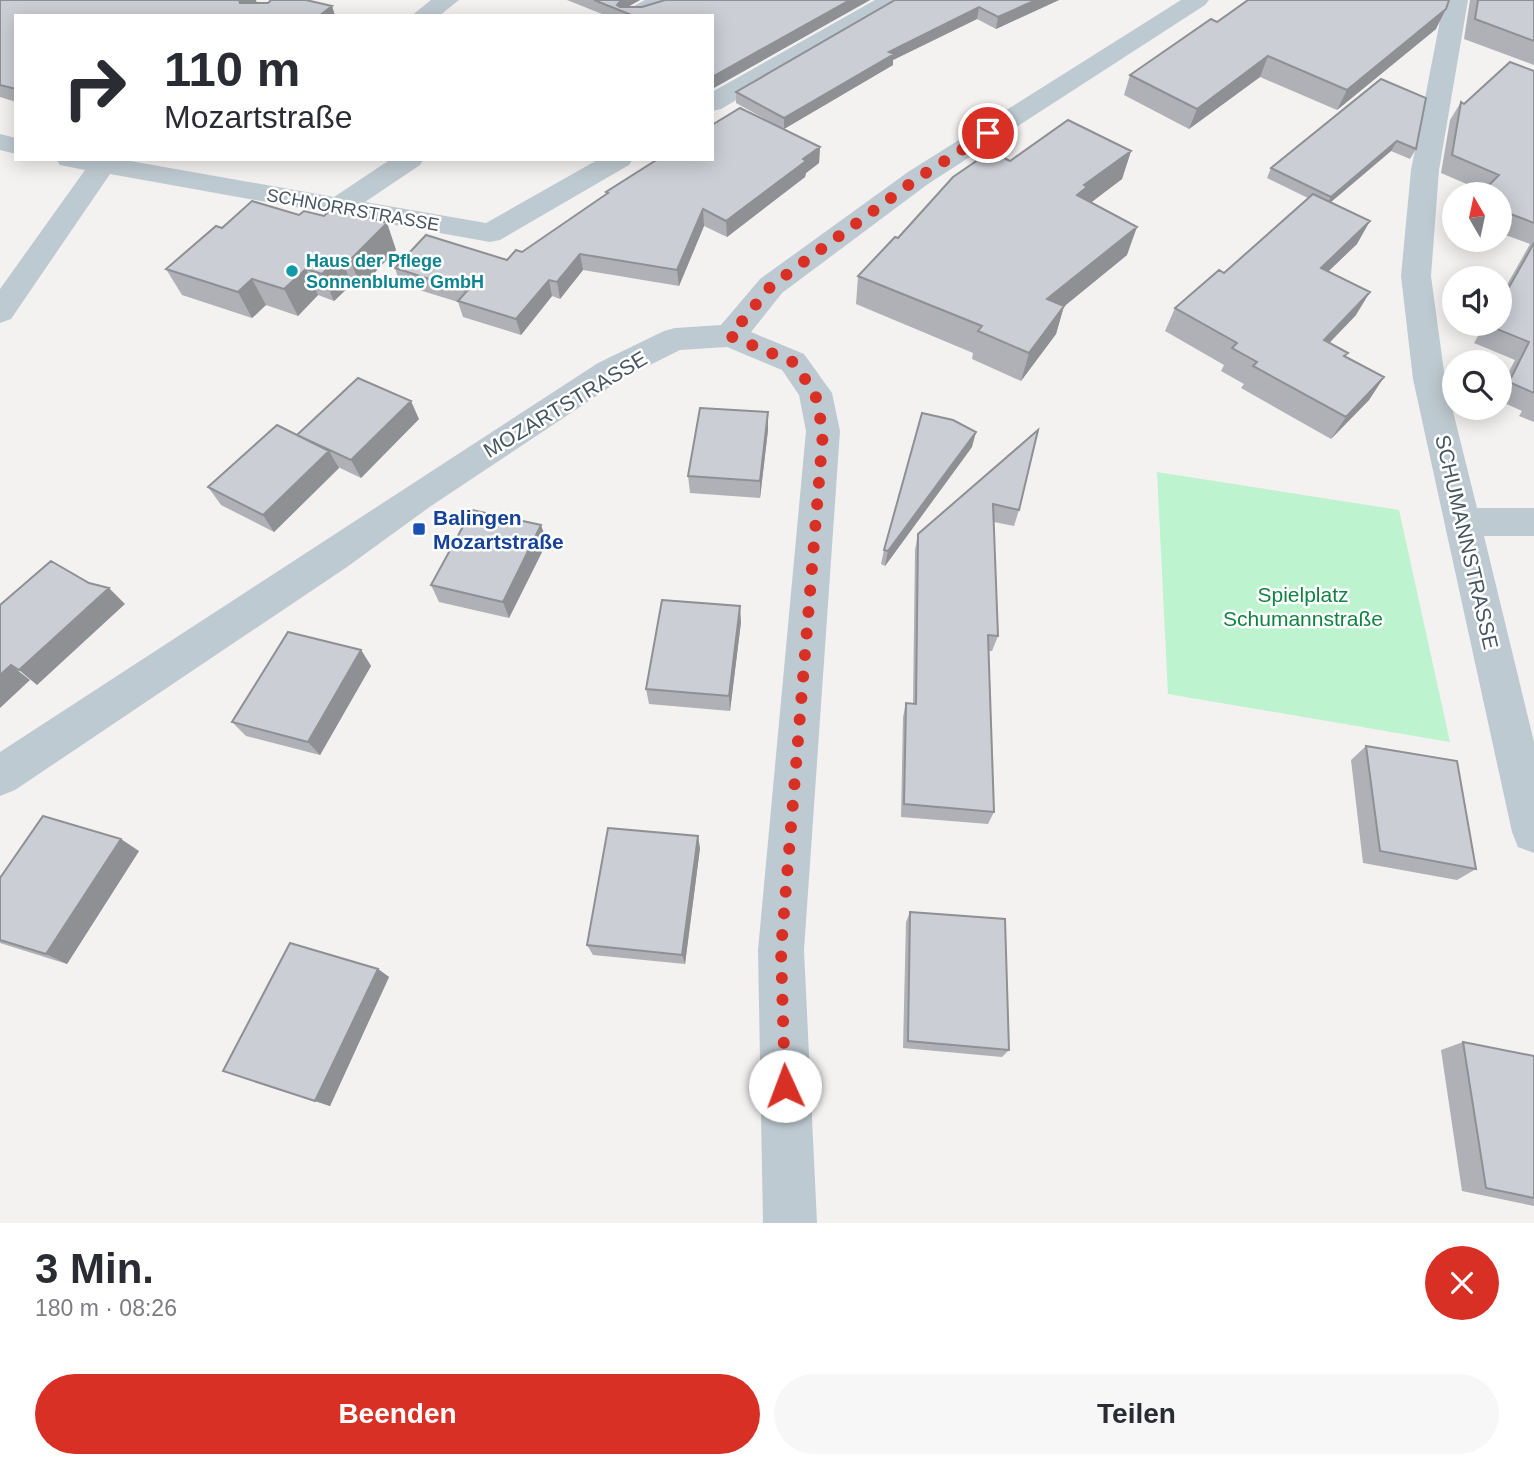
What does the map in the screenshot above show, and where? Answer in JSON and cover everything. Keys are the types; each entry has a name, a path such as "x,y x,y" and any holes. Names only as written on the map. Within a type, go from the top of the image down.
{"street":[{"path":"426,14 447,0"},
{"path":"637,14 663,0"},
{"path":"714,102 892,0"},
{"path":"790,1223 781,950 823,432 815,393 793,362 730,336 771,286 918,178 1198,0"},
{"name":"SCHUMANNSTRASSE","path":"1456,0 1425,170 1416,276 1429,379 1534,832"},
{"path":"170,178 197,161"},
{"path":"338,207 407,161"},
{"name":"SCHNORRSTRASSE","path":"84,162 490,233 616,161"},
{"path":"0,312 84,162"},
{"name":"MOZARTSTRASSE","path":"0,776 610,371 675,339 730,336"},
{"path":"1463,522 1534,522"}],"green space":[{"name":"Spielplatz Schumannstraße","path":"1157,472 1399,510 1450,742 1168,694"}],"building":[{"path":"0,0 239,0 240,3 268,3 271,0 306,0 332,6 322,14 14,14 14,88 0,85"},
{"path":"594,0 621,0 617,5 620,7 642,7 665,0 850,0 714,76 714,14 629,14"},
{"path":"895,0 1036,0 998,17 979,7 889,52 894,54 784,118 736,92"},
{"path":"1248,0 1449,0 1446,9 1347,90 1268,56 1197,109 1130,75 1211,19 1217,22"},
{"path":"1478,0 1534,0 1534,41 1475,19"},
{"path":"1510,62 1534,71 1534,223 1512,215 1512,182 1492,182 1499,175 1452,155 1461,102 1464,104"},
{"path":"1381,79 1426,98 1416,149 1397,141 1331,197 1271,168"},
{"path":"740,108 820,147 803,159 806,161 726,221 703,209 677,270 580,254 557,282 549,280 516,319 458,301 467,291 395,268 426,235 507,260 516,250 522,252 655,161 714,161 714,124"},
{"path":"1068,120 1131,151 1084,185 1087,187 1077,195 1137,227 1047,299 1064,306 1029,353 978,331 982,326 858,276 895,237 898,238 953,177 991,151 1010,161"},
{"path":"1313,194 1370,221 1321,268 1370,292 1324,340 1348,353 1344,356 1384,377 1346,417 1253,366 1257,362 1232,348 1237,343 1175,308 1219,270 1224,273"},
{"path":"252,201 299,215 304,211 324,216 334,207 387,223 350,260 340,257 322,274 306,269 284,289 252,279 238,292 166,269 216,226 222,228"},
{"path":"1534,243 1534,393 1512,383 1512,376 1529,342 1512,335 1512,282"},
{"path":"358,378 411,401 351,460 297,435"},
{"path":"700,408 768,412 760,481 688,476"},
{"path":"922,413 953,420 976,432 888,551 884,550"},
{"path":"277,425 329,451 263,515 208,487"},
{"path":"1038,430 1019,510 993,504 998,636 988,635 994,812 904,804 906,703 916,704 918,534"},
{"path":"472,510 541,525 503,602 431,585"},
{"path":"51,561 89,583 109,588 19,670 11,665 0,675 0,605"},
{"path":"662,600 740,606 729,696 646,689"},
{"path":"288,632 361,650 308,742 232,722"},
{"path":"1366,746 1457,761 1476,869 1380,851"},
{"path":"43,816 121,839 46,954 0,940 0,878"},
{"path":"608,828 698,836 682,955 587,945"},
{"path":"910,912 1005,919 1009,1050 908,1041"},
{"path":"290,943 378,969 315,1101 223,1071"},
{"path":"1463,1042 1534,1056 1534,1198 1486,1188"}],"place":[{"name":"Haus der Pflege Sonnenblume GmbH","path":"292,271"},
{"name":"Balingen Mozartstraße","path":"419,529"}],"route":[{"path":"785,1086 781,950 823,432 815,393 793,362 730,336 771,286 918,178 988,133"}]}
